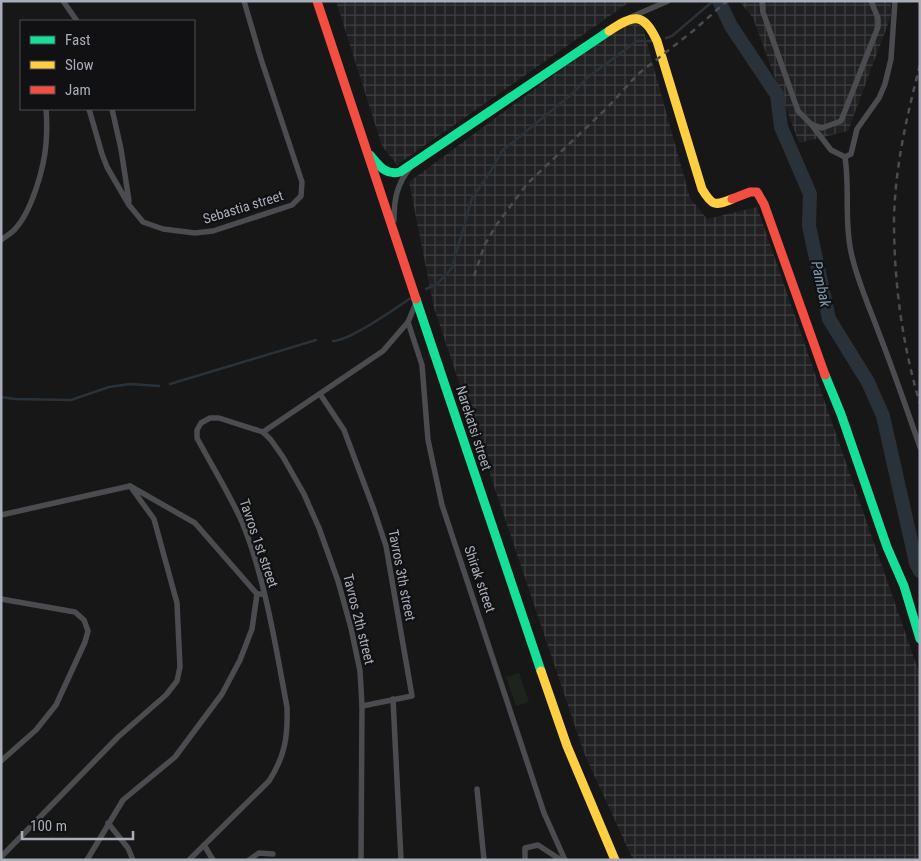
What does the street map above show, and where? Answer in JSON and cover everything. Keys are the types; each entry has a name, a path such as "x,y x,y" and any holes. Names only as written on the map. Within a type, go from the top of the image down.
{"main road":[{"name":"Narekatsi street","path":"317,1 568,746 615,860"},
{"path":"368,153 389,174 400,172 628,18 641,20 651,28 659,48 702,190 714,204 719,204 750,192 757,192 764,204 822,368 841,414 844,429 887,547 904,586 920,639"}],"street":[{"path":"64,1 76,20"},
{"name":"Sebastia street","path":"89,110 102,154 129,205 143,222 163,229 195,234 213,231 292,205 301,196 302,182 261,59 244,1"},
{"path":"628,18 668,1"},
{"path":"762,1 763,12 798,111 811,124 831,150 845,157"},
{"path":"811,124 822,128 841,121 878,27 878,18 871,1"},
{"path":"845,157 851,154 857,129 879,98 885,84 891,59 895,1"},
{"path":"1,240 16,228 25,215 32,196 43,164 46,144 46,110"},
{"path":"112,110 121,149 129,205"},
{"path":"845,157 848,175 846,223 851,254 866,301 920,447"},
{"path":"394,229 394,202 398,188 415,163"},
{"path":"263,432 383,351 408,322 417,299"},
{"name":"Shirak street","path":"408,322 422,366 428,440 442,505 544,813 565,860"},
{"name":"Tavros 3th street","path":"320,394 344,430 386,546 412,696 362,706"},
{"name":"Tavros 1st street","path":"189,860 269,781 278,767 285,749 288,707 260,594 259,574 242,524 227,490 198,438 197,430 201,423 210,418 219,418 263,432"},
{"name":"Tavros 2th street","path":"263,432 271,440 304,494 319,528 338,582 351,628 360,671 362,706 361,860"},
{"path":"1,857 118,737 166,695 177,681 180,667 178,602 154,519 130,486"},
{"path":"1,515 130,486 195,523 260,594 252,629 240,660 222,694 175,757 123,800 87,860"},
{"path":"1,599 75,612 84,620 88,631 85,642 56,705 36,730 1,761"},
{"path":"394,699 401,860"},
{"path":"477,789 484,860"},
{"path":"108,823 128,848 133,860"},
{"path":"204,844 213,860"},
{"path":"525,860 525,848 538,845 560,860"},
{"path":"249,860 259,853 273,854"}],"shaded area":[{"path":"336,1 631,1 397,165 382,146"},
{"path":"739,1 891,1 891,16 848,131 799,143 753,18"},
{"path":"624,23 642,25 690,198 707,219 757,207 920,675 920,860 633,860 584,753 434,308 409,182"},
{"path":"519,673 529,702 516,706 506,677"}],"waterway":[{"path":"666,38 672,36 713,1"},
{"name":"Pambak","path":"719,1 731,26 777,95 781,127 810,194 809,226 829,319 868,382 883,416 916,563 920,571"},
{"path":"426,289 437,284 452,268 472,198 502,151 572,94 588,77 637,41 651,41"},
{"path":"333,341 361,330 411,298"},
{"path":"170,384 316,340"},
{"path":"1,397 71,400 109,387 130,384 159,386"}],"railway":[{"path":"474,276 485,244 497,224 527,184 608,107 638,74 693,31 727,1"},
{"path":"920,65 902,141 894,219 894,243 900,313 908,358 920,404"}],"traffic: fast":[{"path":"370,155 386,171 400,172 609,31"},
{"path":"416,299 541,671"},
{"path":"825,375 841,414 887,547 904,586 920,639"}],"traffic: slow":[{"path":"609,31 631,19 642,20 652,31 657,41 702,189 714,203 722,203 732,199"},
{"path":"541,671 567,746 615,860"}],"traffic: jam":[{"path":"317,1 416,299"},
{"path":"732,199 750,192 757,192 764,204 825,375"}]}
